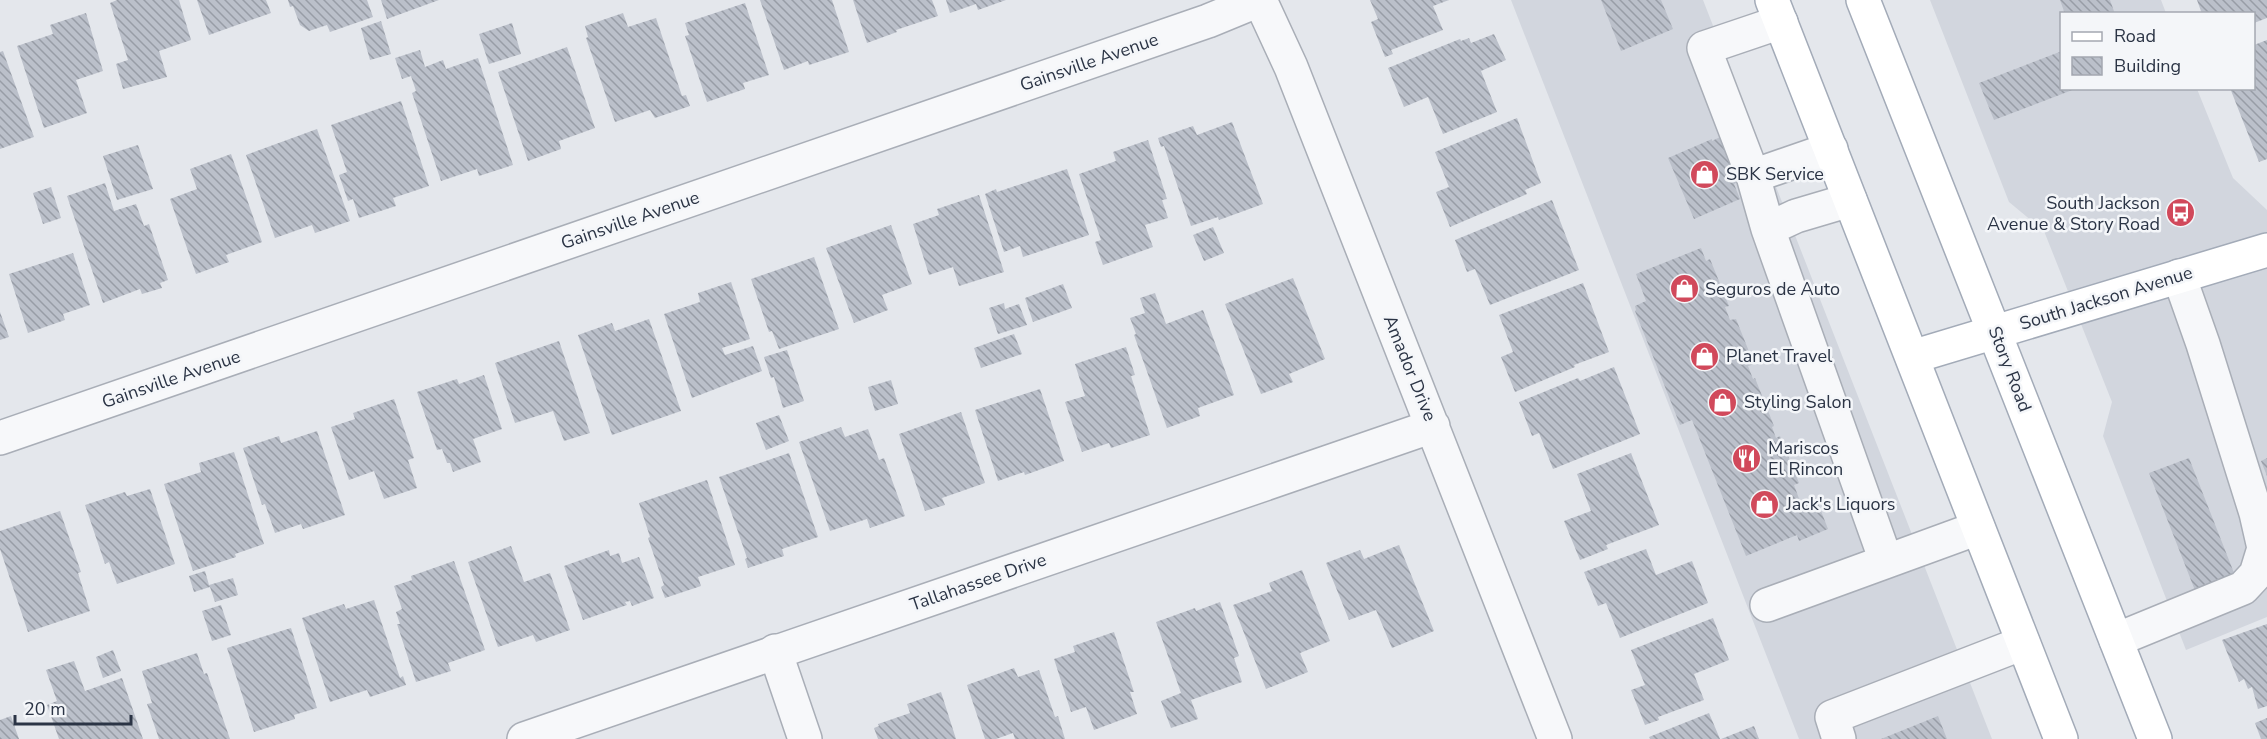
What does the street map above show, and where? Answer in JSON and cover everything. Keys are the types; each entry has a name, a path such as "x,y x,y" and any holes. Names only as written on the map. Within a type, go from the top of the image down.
{"main road":[{"name":"Story Road","path":"1863,0 2155,739"},
{"path":"1776,11 2061,739"},
{"name":"South Jackson Avenue","path":"1912,357 2267,250"}],"street":[{"name":"Amador Drive","path":"1259,0 1291,68 1555,739"},
{"name":"Gainsville Avenue","path":"0,438 1208,21 1259,0"},
{"path":"1776,11 1704,48 1753,176 1768,228 1886,561"},
{"path":"1753,176 1831,149"},
{"path":"1768,228 1796,216 1850,200"},
{"path":"2116,640 2243,588 2256,573 2264,548 2256,513 2207,355 2179,276"},
{"name":"Tallahassee Drive","path":"524,739 1432,426"},
{"path":"1767,605 1978,528"},
{"path":"1839,739 1832,717 2023,643"},
{"path":"775,651 805,739"}],"shaded area":[{"path":"1511,0 1703,0 1992,739 1799,739"},
{"path":"1930,0 2161,0 2166,12 2060,12 2060,90 2197,90 2233,178 2267,210 2267,617 2186,650 2103,436 2112,402 2044,231 2009,202"}],"building":[{"path":"117,0 179,0 191,40 159,51 167,77 123,89 116,64 128,60 110,3"},
{"path":"197,0 266,0 271,13 209,35"},
{"path":"288,0 367,0 373,17 330,32 327,25 309,31 300,25 293,6 290,7"},
{"path":"381,0 439,0 387,19"},
{"path":"760,0 832,0 849,52 809,65 808,61 784,70"},
{"path":"853,0 932,0 938,16 896,30 897,32 867,43"},
{"path":"946,0 1006,0 978,10 976,4 950,13"},
{"path":"1370,0 1449,0 1433,6 1443,30 1391,50 1393,54 1385,57 1371,22 1378,19"},
{"path":"1601,0 1661,0 1673,29 1621,51"},
{"path":"2060,0 2110,0 2114,12 2064,12"},
{"path":"2197,0 2267,0 2267,18 2255,23 2255,12 2201,12"},
{"path":"745,3 769,75 743,83 745,89 707,102 685,36 689,35 685,23"},
{"path":"86,13 103,71 76,80 87,113 44,128 17,46 53,34 50,25"},
{"path":"623,13 628,27 656,18 682,96 686,95 690,106 655,118 650,110 615,122 586,38 588,37 585,26"},
{"path":"381,21 391,54 370,60 361,28"},
{"path":"512,23 521,54 489,64 479,34"},
{"path":"1494,34 1506,60 1481,71 1497,112 1443,134 1428,97 1404,107 1388,68 1460,39 1461,41 1469,38 1471,43"},
{"path":"2267,40 2267,159 2259,162 2231,90 2255,90 2255,45"},
{"path":"567,47 595,128 559,141 561,149 528,161 498,72"},
{"path":"420,50 425,67 443,60 446,69 478,58 513,165 479,176 477,169 441,181 412,93 416,91 411,76 402,79 395,58"},
{"path":"3,51 34,137 0,149 0,52"},
{"path":"2060,52 2060,90 2072,90 1994,120 1979,83"},
{"path":"401,101 429,186 393,198 396,206 359,218 353,199 348,201 339,175 347,172 331,125"},
{"path":"1517,118 1541,183 1525,190 1527,194 1450,227 1436,192 1449,187 1435,152"},
{"path":"1232,122 1263,204 1219,220 1218,217 1191,226 1164,146 1161,147 1158,138 1193,126 1197,135"},
{"path":"317,129 350,221 315,233 312,225 275,238 246,155"},
{"name":"SBK Service","path":"1720,137 1738,182 1734,184 1740,199 1694,219 1668,158"},
{"path":"1148,140 1167,199 1162,200 1168,218 1145,225 1153,247 1103,265 1095,242 1101,240 1079,174 1116,161 1113,152"},
{"path":"138,145 153,189 117,200 103,156"},
{"path":"231,154 262,242 226,255 229,262 196,274 170,199 197,189 190,169"},
{"path":"1067,169 1089,235 1023,257 1020,246 1004,252 985,194"},
{"path":"105,183 114,211 136,204 144,226 149,224 168,280 160,283 162,288 142,294 140,289 103,303 67,196"},
{"path":"51,187 61,218 43,224 33,193"},
{"path":"979,195 1004,272 959,286 953,267 929,275 913,224 939,215 937,209"},
{"path":"1552,200 1579,270 1490,305 1475,269 1467,272 1455,240"},
{"path":"891,225 912,284 882,295 888,310 854,323 826,248"},
{"path":"1213,227 1224,253 1204,261 1193,235"},
{"path":"1701,248 1706,261 1710,259 1729,306 1725,307 1730,320 1736,319 1754,364 1748,366 1774,426 1772,427 1776,438 1780,436 1799,483 1794,485 1801,504 1816,498 1828,529 1799,541 1797,535 1746,556 1692,420 1680,425 1635,311 1635,306 1646,301 1636,274"},
{"path":"73,253 90,305 63,314 65,320 28,333 9,274"},
{"path":"814,257 839,329 779,349 772,331 769,332 751,279"},
{"path":"1293,278 1325,359 1289,374 1293,382 1261,394 1225,304"},
{"path":"731,282 750,339 722,348 725,355 753,346 762,371 692,398 664,314 700,302 698,293"},
{"path":"1583,283 1609,352 1515,392 1501,357 1513,352 1499,315"},
{"path":"1063,284 1072,308 1033,322 1025,298"},
{"path":"1155,293 1166,324 1203,310 1234,395 1198,408 1200,416 1167,428 1130,318 1145,313 1140,298"},
{"path":"1004,303 1005,309 1019,304 1027,325 998,334 989,308"},
{"path":"0,312 9,337 0,340"},
{"path":"649,319 681,411 612,435 578,335 612,323 615,331"},
{"path":"1014,334 1022,354 981,368 974,348"},
{"path":"559,341 590,433 564,441 553,411 515,423 495,363"},
{"path":"1126,347 1135,375 1131,376 1150,435 1111,448 1109,443 1082,452 1065,402 1085,396 1075,364"},
{"path":"787,350 804,401 783,408 774,377 771,378 764,357"},
{"path":"1614,367 1640,434 1553,469 1539,433 1532,436 1519,402 1578,378 1580,381"},
{"path":"484,375 502,429 473,439 481,462 453,472 442,449 437,450 417,392 457,379 459,384"},
{"path":"891,380 898,404 875,411 868,387"},
{"path":"1040,389 1064,461 1025,475 1024,472 998,481 975,410"},
{"path":"394,399 414,458 408,460 417,488 384,499 374,471 349,480 331,427 355,419 353,413"},
{"path":"961,412 985,483 942,498 945,505 925,511 899,434"},
{"path":"779,415 789,441 766,450 756,423"},
{"path":"841,427 845,437 868,429 879,460 884,458 905,516 870,528 867,519 830,531 799,442"},
{"path":"317,431 345,515 303,529 301,524 275,533 265,504 262,505 243,448 279,436 281,443"},
{"path":"234,452 264,544 235,554 236,557 193,571 164,484 201,472 199,463"},
{"path":"789,453 818,537 782,549 784,556 748,568 745,559 747,558 719,477"},
{"path":"1631,453 1659,525 1606,545 1608,549 1580,560 1564,521 1591,511 1577,474"},
{"path":"2189,458 2236,578 2196,593 2149,473"},
{"path":"2267,458 2267,476 2261,461"},
{"path":"707,480 735,565 698,577 701,586 665,598 661,587 664,585 639,503"},
{"path":"150,489 175,564 117,584 109,562 105,564 85,505 125,492 127,496"},
{"path":"60,511 81,572 78,573 90,611 28,632 0,549 0,531"},
{"path":"1399,545 1434,631 1392,648 1376,610 1349,620 1326,563 1360,550 1364,559"},
{"path":"511,546 524,582 550,573 570,630 536,642 533,635 498,647 468,562"},
{"path":"1646,549 1656,575 1692,561 1708,603 1620,638 1606,603 1598,606 1584,572"},
{"path":"609,550 610,556 619,553 622,563 639,557 654,598 632,606 630,601 625,602 627,605 583,620 564,566"},
{"path":"454,561 485,650 448,663 451,671 416,682 397,624 400,624 396,612 402,609 394,586 412,580 411,576"},
{"path":"1302,570 1330,641 1300,653 1308,672 1266,689 1233,605 1272,591 1269,583"},
{"path":"205,571 209,585 233,578 238,595 215,602 210,587 194,592 189,576"},
{"path":"374,600 400,678 403,676 406,685 370,697 367,690 330,702 302,618 344,604 346,609"},
{"path":"1220,602 1239,656 1234,658 1242,682 1191,700 1198,719 1171,728 1161,701 1181,693 1156,622"},
{"path":"221,605 231,635 212,641 202,611"},
{"path":"1713,618 1729,660 1694,674 1704,700 1658,717 1659,720 1645,725 1631,690 1645,685 1631,650"},
{"path":"2267,624 2267,706 2258,709 2252,687 2248,689 2244,679 2239,682 2222,640"},
{"path":"291,628 317,708 294,715 295,719 254,732 227,648"},
{"path":"1114,632 1134,692 1130,692 1137,714 1094,730 1086,707 1071,712 1054,659 1075,652 1073,646"},
{"path":"113,650 121,671 103,678 96,657"},
{"path":"197,653 204,674 207,673 230,739 159,739 147,704 152,703 142,671"},
{"path":"74,661 85,691 122,678 143,739 59,739 47,705 57,701 46,670"},
{"path":"1014,668 1018,677 1039,670 1065,739 1015,739 1013,733 996,739 985,739 967,685"},
{"path":"941,692 956,739 878,739 874,728 879,726 878,724 910,713 907,704"},
{"path":"1709,713 1720,739 1650,739 1649,737"},
{"path":"11,716 19,739 0,739 0,720"},
{"path":"1938,716 1947,739 1881,739"},
{"path":"2267,718 2267,739 2261,739 2255,723"},
{"path":"1754,726 1759,739 1721,739"}],"place":[{"name":"SBK Service","path":"1705,174"},
{"name":"South Jackson Avenue & Story Road","path":"2181,213"},
{"name":"Seguros de Auto","path":"1684,289"},
{"name":"Planet Travel","path":"1705,356"},
{"name":"Styling Salon","path":"1723,402"},
{"name":"Mariscos El Rincon","path":"1747,458"},
{"name":"Jack's Liquors","path":"1765,504"}]}
